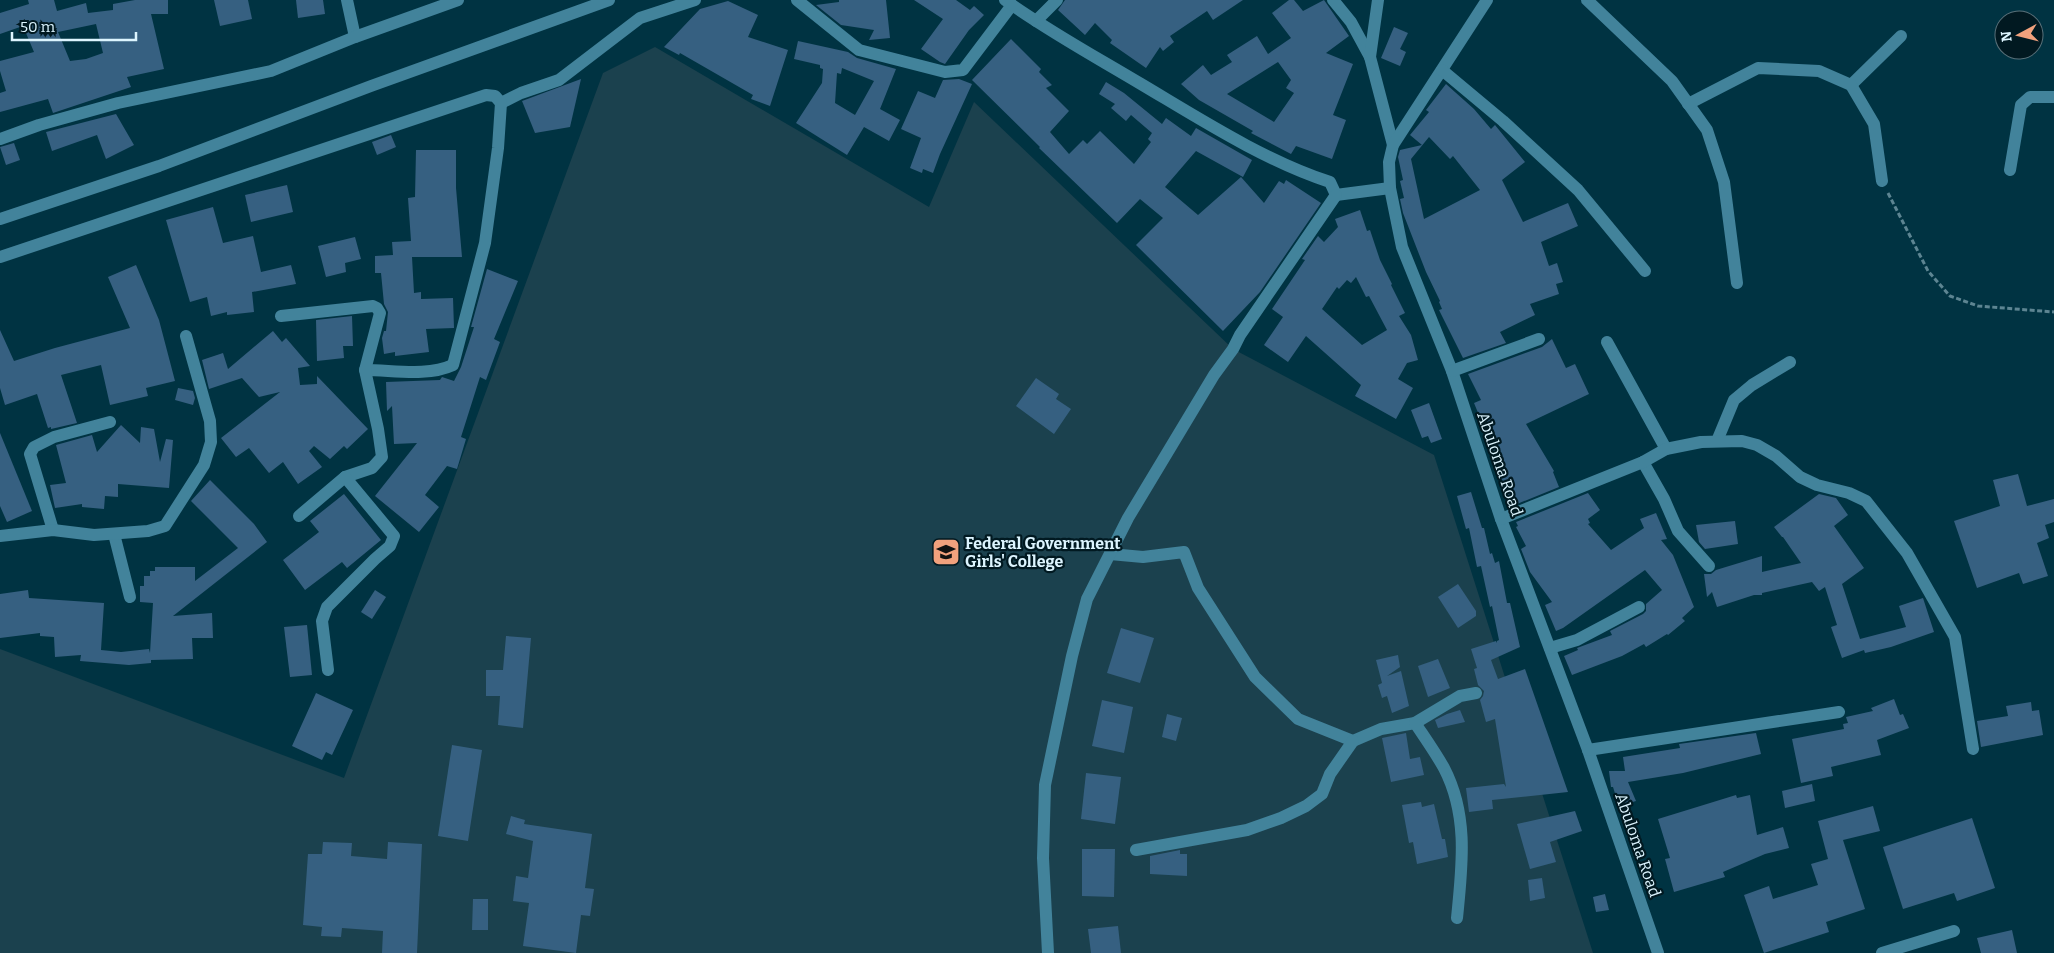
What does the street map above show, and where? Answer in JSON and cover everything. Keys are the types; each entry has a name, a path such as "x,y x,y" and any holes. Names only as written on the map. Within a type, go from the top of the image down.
{"street":[{"path":"347,0 355,37"},
{"path":"0,139 40,125 118,103 271,71 355,37 458,0"},
{"path":"0,219 159,166 370,86 608,0"},
{"path":"501,104 521,93 559,80 640,18 695,0"},
{"path":"797,0 859,50 945,72 963,70 1009,2 1036,21 1194,116 1298,172 1330,182 1336,195"},
{"path":"1036,21 1057,0"},
{"path":"1333,0 1351,22 1370,57 1393,145"},
{"path":"1370,57 1378,0"},
{"name":"Abuloma Road","path":"1487,0 1393,145 1389,162 1390,188 1402,247 1452,371 1501,519 1588,750 1658,953"},
{"path":"1587,0 1672,81 1707,130 1724,182 1737,282"},
{"path":"1851,85 1901,36"},
{"path":"1688,104 1758,68 1819,71 1851,85 1874,124 1882,182"},
{"path":"1442,70 1503,120 1578,190 1645,271"},
{"path":"0,257 486,95 495,96 501,104 498,148 485,243 454,365 442,370 426,371 365,370"},
{"path":"2010,170 2021,105 2030,97 2054,97"},
{"path":"1048,953 1043,858 1046,785 1072,656 1087,599 1128,518 1214,375 1336,195 1390,188"},
{"path":"281,316 373,306 380,313 365,370 382,458 372,468 345,477 299,516"},
{"path":"0,536 53,530 94,535 114,534 148,531 165,526 204,465 211,442 210,421 186,336"},
{"path":"1452,371 1539,339"},
{"path":"1607,342 1666,449"},
{"path":"1718,441 1734,400 1752,385 1790,362"},
{"path":"53,530 30,454 34,447 54,437 110,422"},
{"path":"1501,519 1642,462 1666,449 1701,442 1718,441 1742,441 1757,445 1776,456 1800,477 1817,485 1849,493 1866,501 1907,553 1955,637 1973,749"},
{"path":"1642,462 1664,499 1678,531 1709,566"},
{"path":"328,670 322,621 323,614 327,607 390,546 394,536 345,477"},
{"path":"114,534 130,597"},
{"path":"1110,554 1143,557 1184,552 1198,588 1255,677 1298,719 1353,742"},
{"path":"1550,648 1577,640 1639,606"},
{"path":"1136,850 1247,830 1281,818 1306,806 1322,794 1330,774 1353,742 1381,729 1415,723 1460,696 1476,693"},
{"path":"1588,750 1840,712"},
{"path":"1415,723 1444,769 1457,802 1464,851 1457,918"},
{"path":"1882,953 1954,931"}],"path":[{"path":"1882,182 1928,271 1950,296 1978,306 2054,312"}],"shaded area":[{"name":"Federal Government Girls' College","path":"655,47 929,207 974,102 1233,349 1434,455 1593,953 0,953 0,649 344,778 603,73"}],"building":[{"path":"28,0 54,0 57,11 86,3 88,13 113,10 113,4 135,0 168,0 168,14 151,14 164,69 127,77 131,87 53,113 48,99 0,112 0,93 6,91 0,71 0,61 34,52 23,26 0,34 0,13 29,4","holes":["96,24 103,53 86,59 70,61 58,32"]},
{"path":"214,0 248,0 252,19 220,26"},
{"path":"296,0 323,0 325,14 298,18"},
{"path":"839,0 886,0 890,38 869,40 874,30 841,25 816,5 839,2"},
{"path":"914,0 956,0 970,10 974,6 984,15 969,30 945,64 921,49 943,19"},
{"path":"1065,0 1243,0 1213,20 1207,11 1170,36 1174,42 1163,51 1160,47 1146,68 1110,43 1112,40 1095,23 1085,35 1058,10"},
{"path":"1289,0 1294,0 1303,11 1324,0 1349,36 1326,53 1353,64 1333,115 1346,120 1332,159 1296,146 1291,154 1251,133 1253,131 1199,100 1181,84 1203,65 1211,75 1232,62 1227,55 1257,36 1268,54 1291,38 1272,13","holes":["1278,62 1291,80 1286,88 1294,93 1274,122 1227,94"]},
{"path":"728,1 758,15 748,37 788,50 770,106 751,99 753,95 680,53 679,55 664,47 700,9"},
{"path":"1394,27 1408,33 1400,49 1406,52 1400,66 1381,58"},
{"path":"1011,39 1041,69 1039,72 1052,85 1046,88 1069,111 1050,132 1069,154 1083,140 1087,144 1100,131 1134,164 1151,142 1148,139 1152,133 1131,115 1126,121 1111,108 1115,104 1099,94 1106,82 1124,93 1162,124 1166,118 1191,136 1196,128 1252,160 1243,177 1196,151 1165,187 1198,215 1241,177 1264,203 1279,181 1284,184 1286,180 1321,203 1260,292 1223,331 1136,245 1163,218 1140,199 1117,223 972,80"},
{"path":"798,41 848,52 857,58 896,69 880,109 900,120 889,141 864,127 847,155 796,123 822,83 823,69 820,68 820,65 794,59","holes":["842,68 874,81 855,115 835,103 837,73 841,74"]},
{"path":"581,79 570,127 535,133 522,101"},
{"path":"959,79 972,84 933,173 923,169 922,173 910,168 921,138 901,129 918,91 935,98 943,80"},
{"path":"1446,84 1474,109 1491,129 1495,125 1525,162 1502,180 1523,222 1568,203 1578,226 1541,242 1549,266 1557,263 1563,282 1556,284 1559,294 1530,304 1535,315 1500,332 1506,343 1463,358 1439,310 1442,309 1440,301 1426,272 1403,213 1400,199 1404,198 1400,181 1403,180 1398,157 1400,150 1422,145 1410,135 1429,112 1426,110","holes":["1429,137 1450,159 1453,156 1480,190 1424,219 1411,159"]},
{"path":"116,114 134,145 106,159 97,135 52,151 46,132"},
{"path":"391,135 396,147 377,155 372,142"},
{"path":"14,143 20,160 6,165 0,147"},
{"path":"416,150 456,150 456,188 462,257 412,257 414,293 421,292 421,299 453,298 454,328 426,329 429,352 395,356 395,352 384,354 382,338 384,331 386,331 388,312 384,304 381,273 375,273 375,256 393,255 392,242 411,241 408,198 415,197"},
{"path":"287,185 293,212 251,222 245,195"},
{"path":"213,207 223,243 253,236 261,272 291,265 296,284 252,292 254,312 227,315 227,312 211,316 207,297 190,302 166,220"},
{"path":"1360,210 1367,231 1370,230 1380,260 1405,313 1399,316 1411,335 1418,360 1407,363 1398,379 1413,388 1396,419 1355,396 1361,385 1306,336 1288,362 1264,345 1283,317 1272,309 1305,260 1302,259 1318,236 1324,242 1338,227 1335,219","holes":["1356,277 1366,297 1369,296 1387,330 1362,345 1322,309 1337,287 1339,289 1347,280 1351,283"]},
{"path":"355,237 361,259 345,263 346,272 326,277 318,246"},
{"path":"136,265 159,320 175,381 146,388 148,396 110,405 101,365 61,375 77,423 51,429 51,427 48,428 37,394 5,405 0,388 0,330 14,361 130,328 108,277"},
{"path":"487,269 518,281 494,339 500,342 486,380 480,377 461,437 466,439 457,469 447,466 425,495 439,507 419,532 375,496 417,443 394,444 392,406 387,411 386,382 440,380 442,377 454,381 461,367 474,327 471,327"},
{"path":"352,316 353,346 343,346 344,358 317,361 316,320"},
{"path":"273,331 282,342 286,338 310,366 298,368 300,385 317,384 317,376 368,429 347,449 344,446 330,459 314,446 309,451 322,467 298,484 283,462 269,473 249,448 236,457 221,438 280,392 259,397 242,378 209,389 202,360 223,353 228,369"},
{"path":"1552,339 1566,368 1575,364 1589,394 1526,424 1554,471 1559,487 1512,506 1492,456 1495,454 1474,403 1481,400 1468,374 1542,347"},
{"path":"1036,378 1059,394 1056,399 1071,409 1054,434 1016,406"},
{"path":"178,388 193,391 195,398 193,405 175,400"},
{"path":"1429,403 1442,439 1431,443 1428,436 1422,438 1411,410"},
{"path":"121,425 140,443 141,427 154,429 160,462 166,439 173,440 169,488 118,484 118,497 105,496 104,509 82,507 82,504 55,508 50,485 66,483 56,445 92,435 97,452"},
{"path":"0,433 32,511 7,522 0,506"},
{"path":"2018,474 2027,506 2054,499 2054,522 2045,525 2049,538 2037,543 2048,576 2023,584 2019,573 1977,588 1954,521 2000,506 1993,480"},
{"path":"210,480 254,524 267,542 173,616 212,613 213,638 192,638 193,659 151,660 151,663 129,665 80,661 81,655 55,657 54,637 40,636 40,633 0,638 0,594 28,590 29,598 104,603 101,650 121,652 149,649 150,653 153,603 140,602 140,586 144,586 144,576 150,576 150,571 155,571 155,567 195,567 195,581 238,548 191,501"},
{"path":"1471,492 1482,528 1484,528 1490,554 1492,553 1495,563 1499,561 1507,603 1510,603 1520,647 1491,660 1498,679 1525,669 1568,792 1492,800 1493,809 1469,812 1466,788 1504,784 1506,787 1495,719 1486,722 1480,700 1484,691 1478,685 1474,669 1477,668 1471,649 1496,641 1497,643 1499,640 1481,566 1477,567 1469,528 1466,529 1457,496"},
{"path":"1588,493 1600,510 1588,519 1590,523 1588,524 1611,550 1644,528 1640,519 1656,513 1667,539 1661,540 1673,555 1694,607 1682,618 1685,621 1668,635 1646,647 1644,644 1622,656 1572,675 1564,656 1578,650 1577,648 1612,635 1610,631 1643,614 1646,611 1646,604 1662,590 1645,570 1556,631 1545,605 1552,602 1530,572 1521,549 1526,546 1516,527 1518,526 1516,522"},
{"path":"344,494 381,540 347,568 342,562 305,590 283,560 319,532 310,521"},
{"path":"1819,494 1836,498 1848,515 1834,526 1864,568 1842,584 1860,639 1906,627 1899,606 1923,598 1934,632 1891,647 1865,653 1864,650 1842,658 1831,627 1837,625 1825,587 1819,591 1812,582 1762,593 1762,595 1754,595 1717,607 1712,592 1707,597 1704,574 1711,574 1716,570 1762,556 1762,572 1801,563 1774,527"},
{"path":"1735,521 1738,544 1705,549 1699,542 1696,525"},
{"path":"1458,584 1476,611 1476,616 1458,628 1438,597"},
{"path":"375,590 386,597 372,619 361,612"},
{"path":"307,625 312,675 290,677 284,627"},
{"path":"1121,628 1154,638 1140,683 1107,673"},
{"path":"506,636 531,638 523,728 498,725 500,696 486,696 486,670 503,670"},
{"path":"1398,655 1400,667 1387,676 1401,671 1409,706 1392,713 1387,696 1382,698 1378,685 1382,683 1376,660"},
{"path":"1438,659 1450,688 1428,697 1418,666"},
{"path":"316,693 353,710 332,755 326,752 322,760 292,746"},
{"path":"1894,699 1900,715 1903,714 1909,728 1877,740 1881,755 1831,767 1833,776 1801,783 1792,739 1844,729 1843,724 1848,723 1846,717 1873,711 1871,708"},
{"path":"1102,700 1133,707 1124,753 1092,746"},
{"path":"2031,702 2032,711 2039,710 2043,735 1981,747 1977,721 2008,716 2006,706"},
{"path":"1460,710 1465,722 1438,728 1435,720"},
{"path":"1167,714 1182,718 1176,741 1162,737"},
{"path":"1406,733 1410,759 1420,757 1424,775 1391,782 1382,738"},
{"path":"1756,733 1761,754 1683,773 1628,782 1636,801 1619,806 1613,787 1611,787 1609,771 1625,771 1623,757 1680,748 1679,744"},
{"path":"452,745 482,750 468,841 438,836"},
{"path":"1086,773 1121,777 1115,824 1081,819"},
{"path":"1812,784 1815,801 1785,808 1782,791"},
{"path":"1736,795 1737,798 1750,795 1757,835 1783,827 1789,848 1765,854 1723,872 1725,877 1674,892 1665,859 1670,858 1658,819"},
{"path":"1421,802 1422,807 1434,804 1442,839 1445,839 1448,857 1417,864 1413,842 1409,843 1402,805"},
{"path":"1873,806 1880,831 1843,840 1865,909 1826,922 1829,932 1764,953 1744,895 1769,886 1773,899 1818,885 1811,864 1828,859 1818,821"},
{"path":"1575,811 1582,831 1550,842 1556,862 1530,869 1517,824"},
{"path":"511,816 525,820 524,824 592,834 585,888 594,889 590,916 581,915 576,953 523,946 529,903 513,901 516,876 528,878 533,841 506,834"},
{"path":"1972,818 1995,888 1957,901 1954,893 1903,909 1883,847"},
{"path":"323,842 352,843 351,856 387,859 388,842 422,844 417,953 382,953 383,931 342,928 341,937 321,936 322,927 303,925 308,854 322,854"},
{"path":"1082,849 1115,849 1114,897 1082,896"},
{"path":"1180,850 1180,854 1187,854 1187,876 1150,874 1150,856"},
{"path":"1542,878 1545,898 1530,901 1528,880"},
{"path":"1605,894 1609,910 1596,912 1593,897"},
{"path":"473,899 488,899 488,930 472,930"},
{"path":"1118,926 1121,953 1091,953 1088,929"},
{"path":"2012,930 2017,953 1981,953 1977,938"}],"place":[{"name":"Federal Government Girls' College","path":"946,552"}]}
